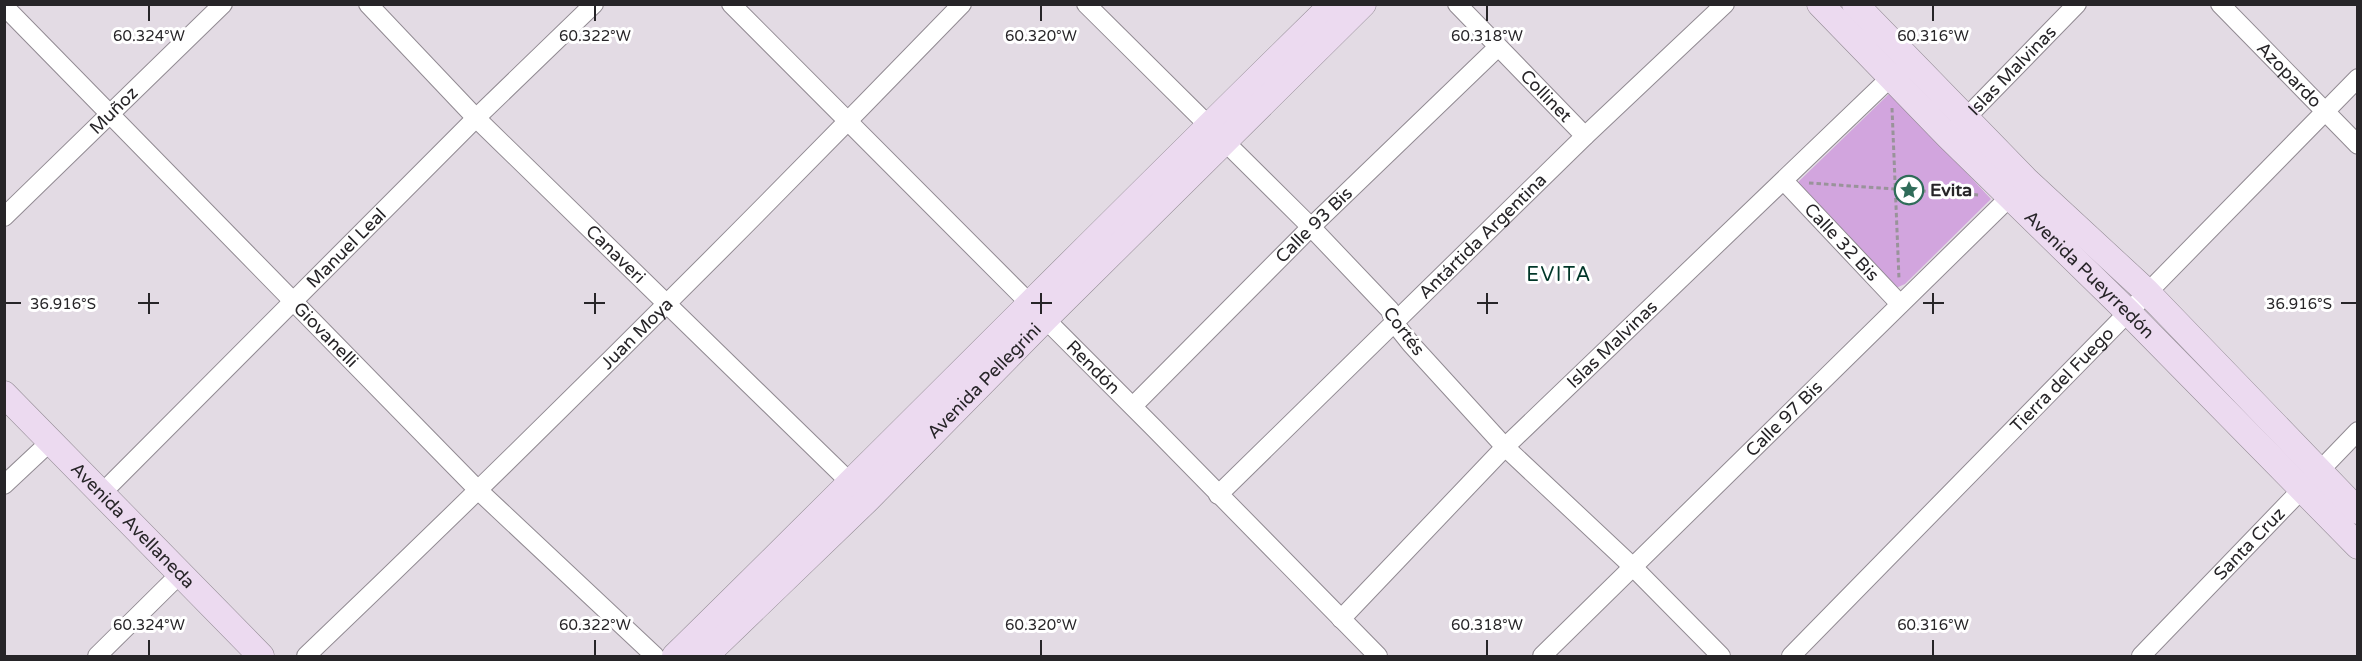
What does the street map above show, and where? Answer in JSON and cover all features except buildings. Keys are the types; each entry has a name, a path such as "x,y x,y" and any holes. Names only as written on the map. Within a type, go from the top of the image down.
{"main road":[{"name":"Avenida Pellegrini","path":"1217,135 1332,4"},
{"name":"Avenida Pellegrini","path":"705,657 859,492 1037,311 1217,135 1363,4"},
{"name":"Avenida Pueyrredón","path":"1820,4 1948,136 2018,188 2146,291 2358,512"},
{"name":"Avenida Pueyrredón","path":"1855,4 1965,118 2018,188 2129,313 2358,546"},
{"name":"Avenida Avellaneda","path":"4,394 261,657"},
{"name":"Avenida Pellegrini","path":"675,657 859,492"}],"street":[{"name":"Muñoz","path":"4,217 111,116 223,4"},
{"name":"Canaveri","path":"368,4 476,118 859,492"},
{"name":"Manuel Leal","path":"102,493 476,118 594,4"},
{"name":"Rendón","path":"731,4 1133,406 1378,657"},
{"name":"Juan Moya","path":"306,657 479,491 666,306 849,122 962,4"},
{"name":"Cortés","path":"1086,4 1311,227 1390,310 1395,324 1505,447 1632,566 1721,657"},
{"name":"Collinet","path":"1457,4 1585,136"},
{"name":"Antártida Argentina","path":"1218,495 1585,136 1725,4"},
{"name":"Islas Malvinas","path":"1948,136 2077,4"},
{"name":"Azopardo","path":"2220,4 2358,145"},
{"name":"Giovanelli","path":"4,6 479,491 655,657"},
{"name":"Calle 93 Bis","path":"1133,406 1311,227 1498,47"},
{"name":"Islas Malvinas","path":"1341,619 1505,447 1891,77"},
{"name":"Tierra del Fuego","path":"1791,657 2129,313 2146,291 2358,78"},
{"name":"Calle 32 Bis","path":"1784,181 1900,304"},
{"name":"Calle 97 Bis","path":"1542,657 2018,188"},
{"name":"Santa Cruz","path":"2141,657 2300,488 2358,431"},
{"path":"4,485 51,441"},
{"path":"97,657 180,574"}],"path":[{"path":"1891,77 1900,304"},
{"path":"1784,181 1895,189 2018,188"}],"shaded area":[{"path":"1891,92 1991,199 1905,284 1896,288 1795,185"}],"place":[{"name":"Evita","path":"1909,190"}],"district":[{"name":"EVITA","path":"1559,274"}]}
